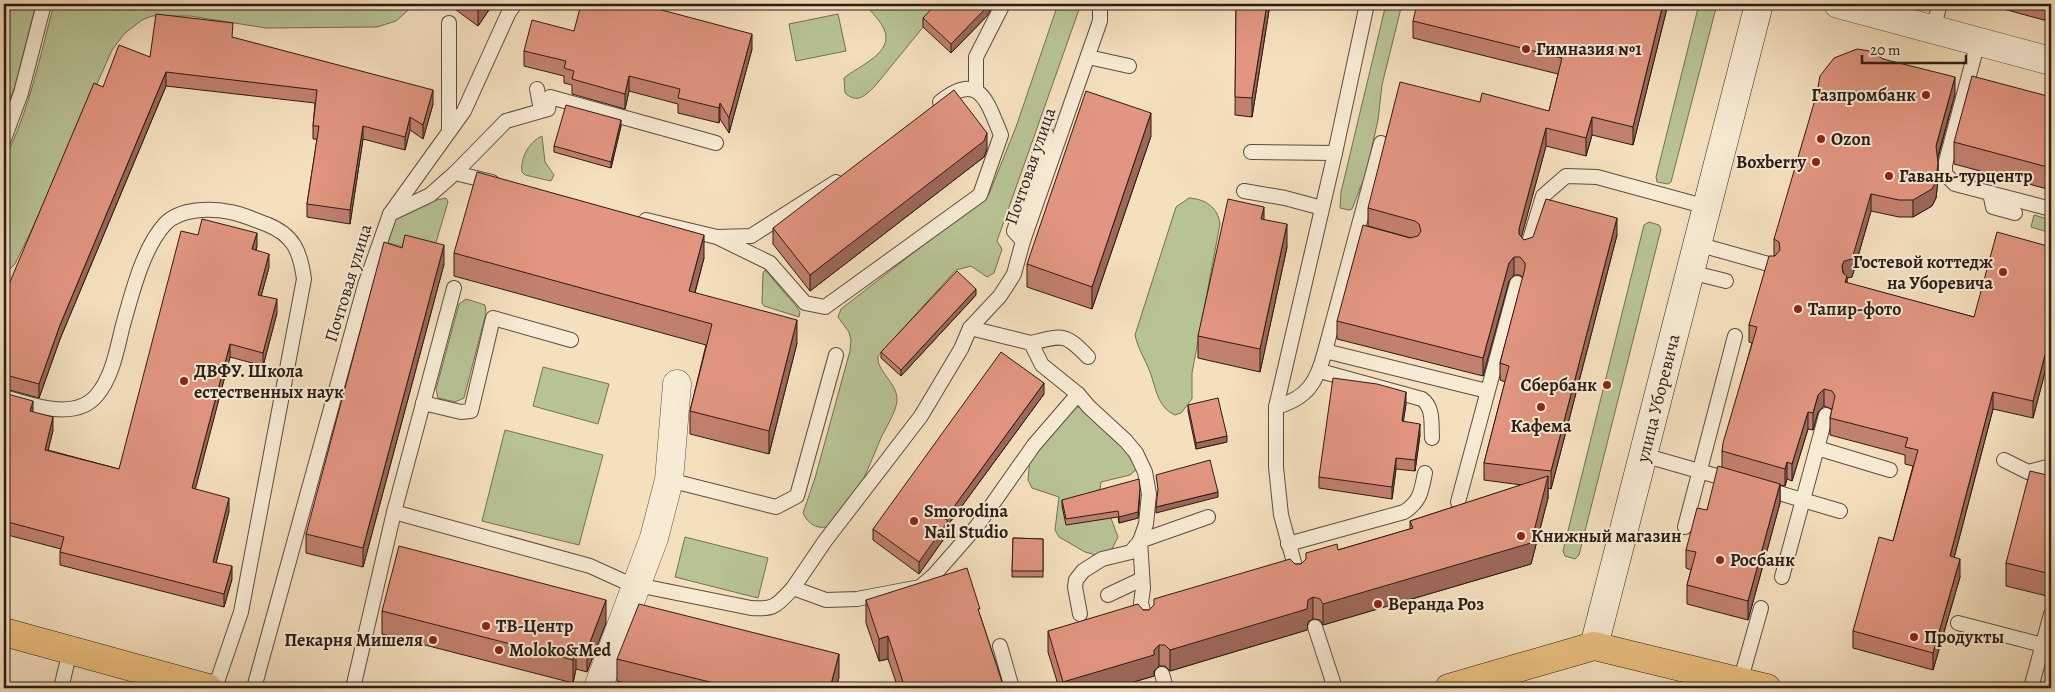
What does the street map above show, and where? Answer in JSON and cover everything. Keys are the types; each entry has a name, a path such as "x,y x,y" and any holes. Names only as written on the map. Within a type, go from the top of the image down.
{"main road":[{"name":"улица Уборевича","path":"1594,646 1759,4"},
{"path":"1838,4 1936,16 1978,42 2051,61"},
{"path":"598,688 654,538 669,480 677,384"},
{"path":"4,632 208,688"},
{"path":"1449,688 1594,646 1767,688"}],"lane":[{"path":"4,139 21,93 44,4"},
{"name":"Почтовая улица","path":"254,688 365,285 390,214 464,111 509,12 515,4"},
{"path":"976,90 976,57 1003,4"},
{"name":"Почтовая улица","path":"637,585 768,610 781,601 794,588 825,541 921,416 961,349 970,328 1000,296 1014,274 1023,241 1100,21 1100,4"},
{"path":"1298,577 1281,515 1276,467 1276,407 1336,153 1367,4"},
{"path":"449,23 450,131"},
{"path":"1978,42 1945,165 1945,174 1955,184 2051,209"},
{"path":"1088,57 1129,66"},
{"path":"633,216 717,237 770,263 805,303 825,308 980,195 1001,135 985,96 976,90 965,88 951,93 931,109"},
{"path":"538,89 541,110"},
{"path":"390,214 430,195 455,174 506,122 548,109 550,97 716,143"},
{"path":"1023,241 1014,231 1046,134"},
{"path":"1276,407 1298,399 1315,381 1320,371 1381,143"},
{"path":"1251,152 1336,153"},
{"path":"455,174 504,185"},
{"path":"717,237 751,236 846,176"},
{"path":"1527,248 1543,196 1566,176 1596,177 1707,207"},
{"path":"1244,191 1322,208"},
{"path":"1990,193 1993,207 2015,213"},
{"path":"4,397 49,410 75,408 96,396 112,368 123,324 149,248 166,222 188,212 209,209 232,212 282,230 300,255 304,279 241,612 215,688"},
{"path":"1357,232 1373,237"},
{"path":"1697,244 1772,265"},
{"path":"1690,272 1726,282"},
{"path":"1458,502 1486,391 1517,283"},
{"path":"353,688 394,512 454,288"},
{"path":"423,403 461,412 471,411 494,318 571,340"},
{"path":"970,328 1031,343 1058,336 1071,340 1088,357"},
{"path":"1684,527 1735,336"},
{"path":"1031,343 1042,365 1078,394 1136,453 1145,472 1149,494 1146,524 1140,541 1131,552 1102,559 1083,571 1076,580 1075,587 1080,614"},
{"path":"1325,351 1486,391"},
{"path":"669,480 776,507 797,496 836,355"},
{"path":"1320,371 1422,399 1428,403 1431,411 1432,438"},
{"path":"794,588 826,600 857,598 920,587 934,575 977,526 1034,445 1078,394"},
{"path":"1782,577 1826,415"},
{"path":"1817,448 1890,470"},
{"path":"1643,455 1840,511"},
{"path":"2004,460 2028,472 2051,466"},
{"path":"1288,544 1404,512 1416,504 1425,473"},
{"path":"394,512 590,566 622,581 637,585"},
{"path":"1140,541 1208,517"},
{"path":"1140,541 1141,603 1146,623"},
{"path":"1108,595 1142,580"},
{"path":"1740,682 1761,608"},
{"path":"2031,688 2051,614"},
{"path":"1958,623 2042,645"},
{"path":"1315,627 1335,688"},
{"path":"1000,646 1012,688"},
{"path":"61,688 70,651"},
{"path":"1162,674 1166,688"}],"green space":[{"path":"4,4 36,4 15,86 4,116"},
{"path":"54,4 415,4 396,21 377,27 266,28 190,16 152,16 142,20 124,34 112,50 34,225 15,264 4,275 4,160 13,142 27,103"},
{"path":"865,4 942,4 875,86 864,96 853,98 845,93 844,78 880,52 886,38 884,29 878,19"},
{"path":"1058,4 1081,4 997,241 1002,249 994,273 987,277 971,266 956,270 878,356 880,367 896,394 895,410 848,508 832,525 826,527 816,526 806,519 803,513 815,478 850,351 851,340 849,332 838,317 841,309 989,194 1016,127"},
{"path":"1386,4 1402,4 1382,85 1378,120 1366,173 1352,209 1349,210 1340,208 1341,192"},
{"path":"1699,4 1717,4 1671,182 1668,184 1657,182 1656,177"},
{"path":"838,14 846,51 796,61 789,24"},
{"path":"542,136 545,162 554,175 551,181 525,175 522,172 522,161 526,151 533,142"},
{"path":"446,198 448,202 434,249 428,253 388,243 387,232 397,216 415,206"},
{"path":"1189,198 1200,200 1210,205 1217,213 1220,224 1192,373 1192,399 1181,413 1175,415 1169,412 1161,402 1135,335 1176,207"},
{"path":"2034,215 2051,220 2051,233 2031,227"},
{"path":"1649,222 1659,225 1661,229 1579,555 1575,559 1565,556 1563,551 1644,225"},
{"path":"765,270 796,306 800,312 799,317 764,306 762,303 763,273"},
{"path":"466,299 485,305 486,313 464,398 455,402 438,398 436,389 459,304"},
{"path":"543,367 609,384 598,424 533,406"},
{"path":"1074,406 1092,414 1110,431 1137,469 1130,475 1101,482 1100,489 1118,537 1111,551 1096,555 1085,552 1059,537 1055,530 1059,497 1032,488 1028,480 1030,459"},
{"path":"505,430 603,455 579,545 482,521"},
{"path":"685,537 768,558 758,598 675,577"}],"building":[{"path":"470,4 483,4 478,10"},
{"path":"581,4 639,4 752,34 729,118 720,103 719,108 678,98 680,89 629,76 625,94 572,79 574,71 564,68 566,61 524,51 532,20 574,31"},
{"path":"936,4 989,4 951,44 923,18"},
{"path":"1236,4 1267,4 1252,98 1235,97"},
{"path":"1417,4 1663,4 1633,127 1592,117 1586,138 1546,128 1519,229 1519,234 1524,240 1533,237 1546,199 1617,218 1551,471 1484,463 1509,366 1500,363 1525,268 1525,263 1520,257 1514,257 1509,263 1483,358 1337,321 1363,225 1410,238 1418,236 1421,231 1419,224 1415,221 1368,208 1400,82 1480,102 1482,93 1549,111 1562,58 1413,21"},
{"path":"156,14 233,23 232,37 433,90 423,125 410,117 405,137 363,126 350,210 307,204 319,126 313,126 317,90 166,72 60,325 39,384 4,376 4,296 94,83 103,87 119,45 150,57"},
{"path":"1857,49 1870,51 1883,59 1955,77 1936,146 1938,163 1936,181 1932,189 1913,200 1899,200 1871,194 1852,259 1844,261 1842,266 1843,273 1847,276 1845,282 1974,317 1997,232 2051,247 2051,332 2033,401 1993,392 1950,556 1960,559 1933,653 1853,631 1879,537 1893,541 1918,450 1905,447 1908,438 1830,418 1835,396 1832,391 1824,389 1818,395 1813,413 1808,412 1792,464 1787,462 1785,469 1722,451 1757,327 1749,325 1769,256 1775,256 1780,250 1779,242 1774,239 1817,93 1820,76 1834,58"},
{"path":"1972,76 2051,97 2051,168 1954,142"},
{"path":"954,90 987,133 984,141 810,275 773,228"},
{"path":"1086,91 1151,113 1092,287 1027,264"},
{"path":"566,105 621,120 611,162 554,146"},
{"path":"477,172 704,235 689,291 797,320 769,431 690,411 712,324 454,253"},
{"path":"1228,199 1264,207 1261,219 1287,224 1260,349 1198,336"},
{"name":"ДВФУ. Школа естественных наук","path":"202,219 257,233 252,249 269,254 258,295 277,299 263,353 230,344 192,488 229,498 213,562 232,566 224,594 60,552 64,537 4,521 4,393 33,401 30,411 53,417 45,450 119,469 181,231 198,235"},
{"path":"405,235 444,245 363,548 306,534 384,242 402,248"},
{"path":"957,271 976,289 901,370 881,352"},
{"path":"1001,352 1044,383 945,519 948,521 919,562 873,529"},
{"path":"1333,378 1377,384 1406,392 1402,421 1420,424 1415,460 1396,458 1392,487 1319,477"},
{"path":"1218,398 1227,436 1196,443 1188,405"},
{"path":"1210,460 1218,492 1156,507 1158,489 1156,475"},
{"path":"1718,466 1780,484 1748,601 1687,585 1696,552 1686,550 1697,508 1707,510"},
{"path":"2030,471 2051,476 2051,574 2006,563"},
{"path":"1548,476 1531,543 1323,604 1320,599 1313,597 1308,600 1307,609 1170,650 1165,645 1159,645 1154,650 1154,655 1063,682 1048,631 1138,604 1143,610 1149,610 1154,605 1154,599 1290,559 1295,564 1301,564 1306,559 1306,553 1337,544 1338,550 1413,528 1410,521"},
{"path":"1139,479 1138,512 1119,517 1118,511 1066,519 1062,500"},
{"path":"1013,538 1043,539 1043,571 1012,571"},
{"name":"ТВ-Центр","path":"399,546 606,600 587,650 576,647 573,660 382,611"},
{"path":"967,568 980,609 978,609 1004,688 905,688 888,636 879,639 866,600"},
{"path":"639,604 839,654 830,688 734,688 617,659"}],"place":[{"name":"Гимназия №1","path":"1526,49"},
{"name":"Газпромбанк","path":"1926,95"},
{"name":"Ozon","path":"1821,139"},
{"name":"Boxberry","path":"1816,162"},
{"name":"Гавань-турцентр","path":"1889,176"},
{"name":"Гостевой коттедж на Уборевича","path":"2003,272"},
{"name":"Тапир-фото","path":"1798,309"},
{"name":"ДВФУ. Школа естественных наук","path":"184,381"},
{"name":"Сбербанк","path":"1607,385"},
{"name":"Кафема","path":"1541,407"},
{"name":"Smorodina Nail Studio","path":"914,521"},
{"name":"Книжный магазин","path":"1521,536"},
{"name":"Росбанк","path":"1720,560"},
{"name":"Веранда Роз","path":"1378,604"},
{"name":"ТВ-Центр","path":"486,626"},
{"name":"Продукты","path":"1914,637"},
{"name":"Пекарня Мишеля","path":"433,640"},
{"name":"Moloko&Med","path":"499,650"}]}
